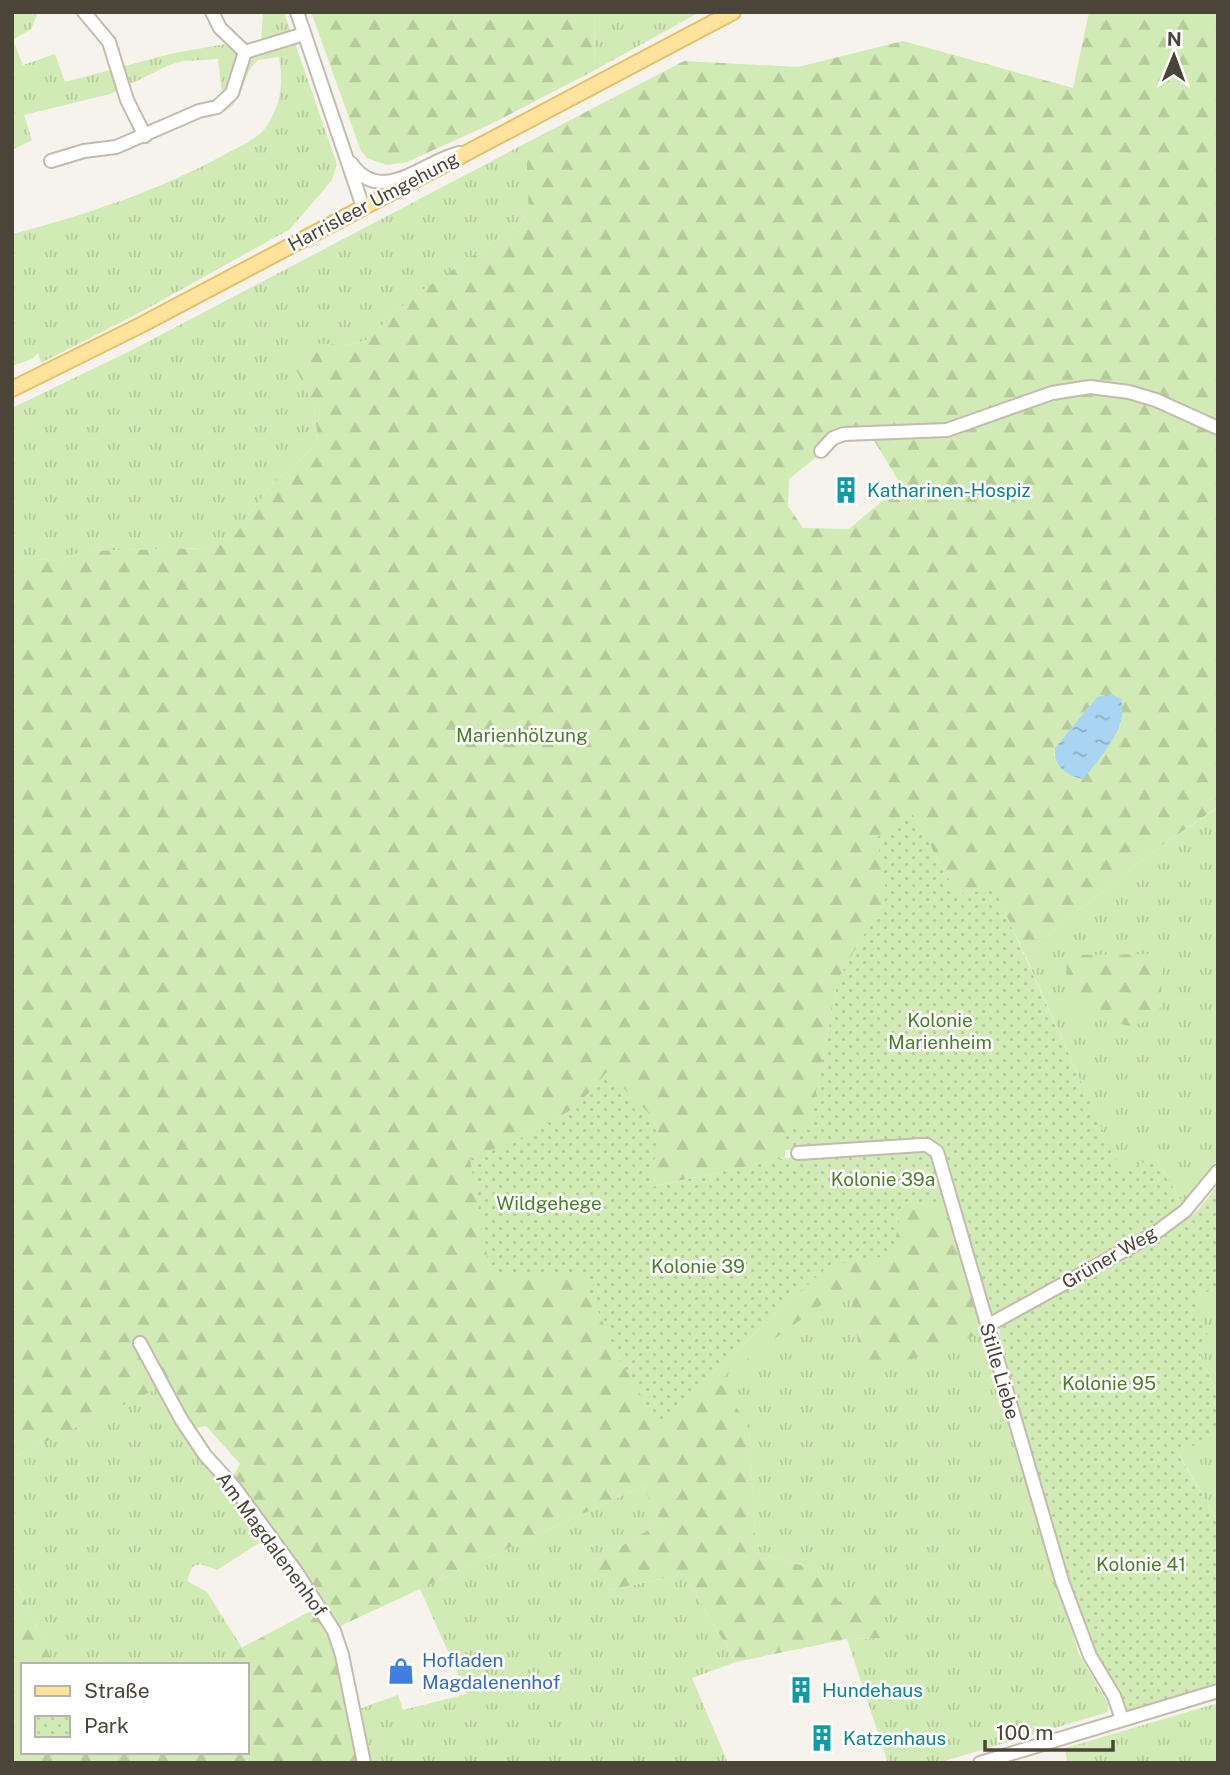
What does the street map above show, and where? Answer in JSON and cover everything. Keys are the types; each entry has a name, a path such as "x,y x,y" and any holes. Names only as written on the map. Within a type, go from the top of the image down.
{"main road":[{"name":"Harrisleer Umgehung","path":"12,389 141,325 733,12"}],"street":[{"path":"84,12 109,42 124,92 145,136"},
{"path":"212,12 219,28 245,52"},
{"path":"297,12 363,207"},
{"path":"245,52 304,34"},
{"path":"51,161 76,153 116,147 188,116 218,107 229,99 236,86 245,52"},
{"path":"347,157 357,172 366,178 390,182 441,157 467,152"},
{"path":"821,451 834,438 844,434 947,430 1052,393 1090,387 1138,394 1218,428"},
{"name":"Stille Liebe","path":"798,1153 922,1145 937,1152 1062,1581 1090,1656 1114,1696 1122,1719"},
{"name":"Grüner Weg","path":"987,1326 1154,1234 1185,1211 1218,1171"},
{"name":"Am Magdalenenhof","path":"140,1343 181,1419 205,1455 234,1487 297,1573 334,1631 342,1656 364,1763"},
{"path":"980,1763 1218,1691"}],"green space":[{"path":"12,12 38,12 31,29 13,40 23,65 55,54 65,82 174,53 243,41 251,44 261,42 263,12 284,12 337,164 332,180 290,229 139,313 41,363 38,353 32,359 12,366 12,234 67,219 147,191 242,146 268,124 279,100 281,75 279,57 258,60 248,72 236,101 224,112 218,59 183,61 110,94 24,115 32,140 12,150"},
{"path":"311,12 594,12 595,70 491,124 407,162 387,165 367,158 361,151"},
{"path":"594,12 700,12 595,70"},
{"name":"Marienhölzung","path":"1089,12 1218,12 1218,807 1161,846 1024,953 995,891 957,894 912,813 887,896 838,979 809,1131 785,1127 785,1158 650,1187 607,1073 575,1108 523,1137 470,1160 581,1271 619,1359 659,1422 829,1265 836,1263 902,1202 949,1207 985,1332 862,1377 851,1283 721,1378 749,1430 756,1553 819,1570 839,1602 872,1583 886,1587 883,1638 847,1639 736,1662 684,1574 609,1590 598,1569 601,1558 660,1523 643,1486 327,1632 337,1659 359,1763 12,1763 12,1574 53,1663 21,1663 21,1754 248,1754 248,1663 213,1663 324,1604 298,1563 232,1478 240,1464 206,1426 194,1428 169,1383 12,1458 12,557 59,561 84,551 211,548 233,538 273,484 310,451 318,437 313,404 288,352 306,343 345,345 365,341 414,296 518,225 529,211 526,143 684,61 798,67 903,41 1073,88","holes":["872,437 901,485 849,529 803,528 788,506 789,479 840,438","1097,697 1121,725 1054,756 1055,748"]},
{"path":"526,143 531,204 518,225 414,296 365,341 345,345 327,344 289,352 313,404 318,437 310,451 273,484 233,538 211,548 84,551 59,561 12,557 12,408 132,350"},
{"path":"1216,809 1218,1158 1183,1204 1155,1157 1122,1174 1024,953 1161,846"},
{"name":"Kolonie Marienheim","path":"912,813 957,894 995,890 1122,1173 1155,1157 1183,1204 1147,1230 996,1314 989,1312 941,1152 925,1141 785,1150 785,1127 809,1130 838,979 887,896 877,837"},
{"path":"1153,954 1163,968 1159,1018 1130,1026 1076,1015 1066,977 1067,955"},
{"path":"607,1072 659,1123 651,1187 785,1158 922,1148 934,1154 949,1207 902,1202 893,1255 829,1265 658,1423 619,1359 581,1272 491,1276 470,1159 523,1137 575,1108"},
{"path":"1218,1185 1218,1287 1193,1298 1210,1342 1197,1348 1218,1396 1218,1431 1179,1455 1218,1522 1218,1685 1124,1716 1092,1654 1064,1576 999,1336 1001,1324 1151,1242 1197,1211"},
{"path":"851,1282 985,1332 1079,1654 1108,1704 1108,1712 938,1763 888,1763 847,1639 883,1638 872,1584 839,1603 819,1570 756,1553 749,1430 720,1378"},
{"path":"1218,1287 1218,1396 1197,1348 1193,1298"},
{"path":"157,1388 180,1428 267,1538 217,1570 200,1564 192,1567 187,1581 207,1592 242,1648 213,1663 53,1663 12,1574 12,1458"},
{"path":"1218,1431 1218,1522 1179,1454"},
{"path":"643,1486 660,1523 601,1558 609,1590 684,1574 736,1662 692,1678 728,1763 368,1763 356,1710 398,1695 403,1710 467,1694 420,1589"},
{"path":"1218,1703 1218,1763 1067,1763 1065,1748"}],"water":[{"path":"1111,694 1121,699 1122,710 1121,721 1112,742 1084,779 1072,776 1062,770 1056,760 1055,748 1097,697"}],"place":[{"name":"Katharinen-Hospiz","path":"846,490"},
{"name":"Hofladen Magdalenenhof","path":"401,1671"},
{"name":"Hundehaus","path":"801,1690"},
{"name":"Katzenhaus","path":"822,1738"}],"park label":[{"name":"Kolonie 39a","path":"883,1179"},
{"name":"Wildgehege","path":"549,1203"},
{"name":"Kolonie 39","path":"698,1266"},
{"name":"Kolonie 95","path":"1109,1383"},
{"name":"Kolonie 41","path":"1141,1564"}]}
